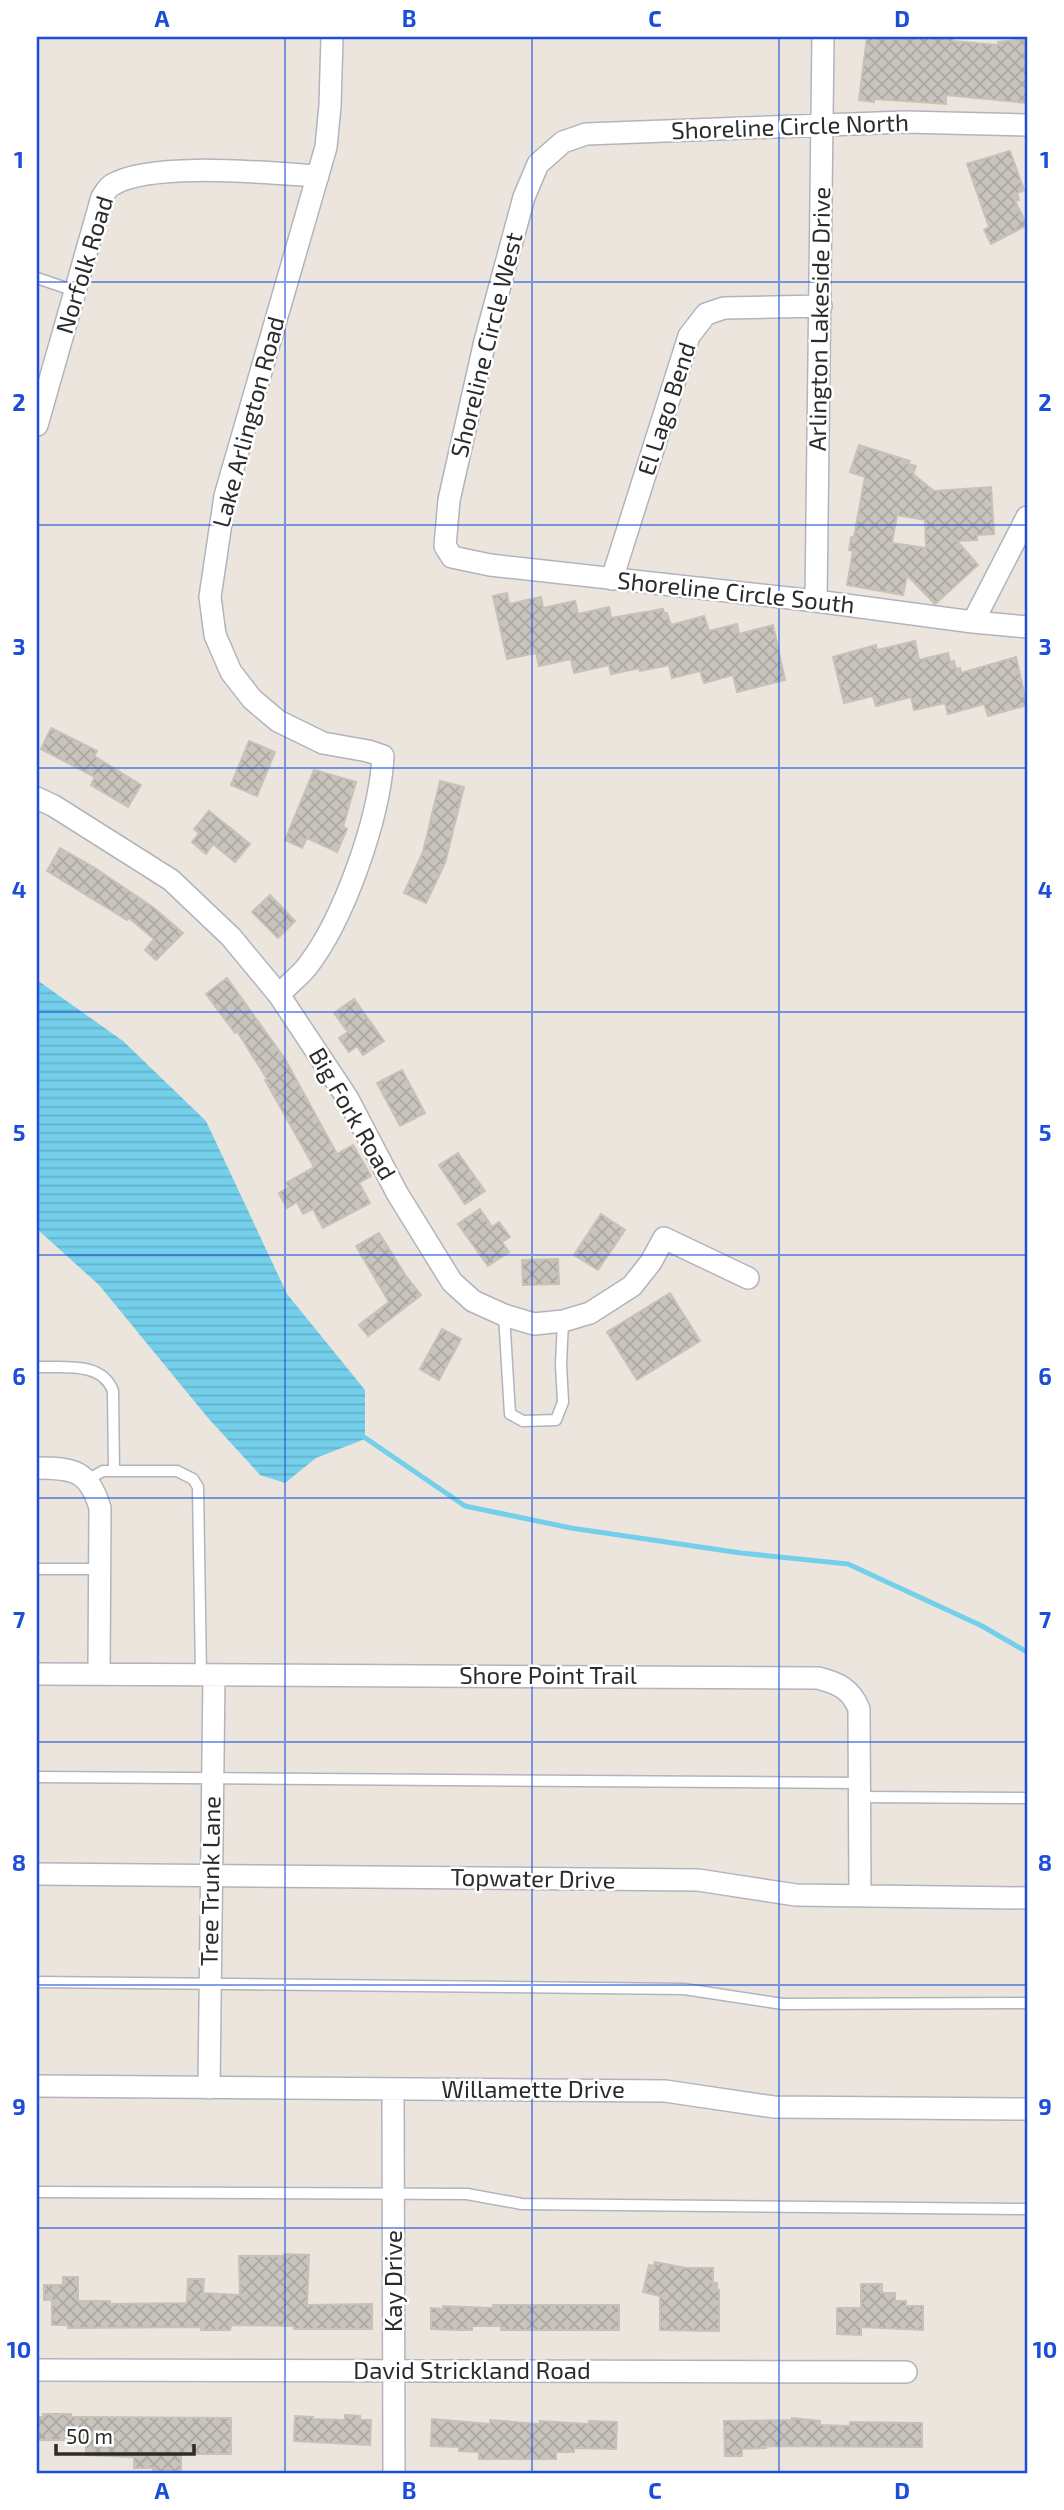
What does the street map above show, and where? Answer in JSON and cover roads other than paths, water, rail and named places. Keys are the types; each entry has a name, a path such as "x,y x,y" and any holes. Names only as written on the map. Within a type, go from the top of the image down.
{"street":[{"name":"Lake Arlington Road","path":"279,995 306,968 333,924 374,816 383,756 323,743 278,721 252,699 231,672 215,635 210,597 225,496 326,147 332,37"},
{"name":"Arlington Lakeside Drive","path":"816,601 823,37"},
{"name":"Shoreline Circle North","path":"555,147 586,134 905,122 1027,125"},
{"name":"Shoreline Circle West","path":"449,552 445,546 449,500 485,341 524,197 537,164 555,147"},
{"name":"Norfolk Road","path":"37,425 102,197 110,186 129,177 149,173 218,171 318,176"},
{"name":"El Lago Bend","path":"612,579 689,336 702,318 724,308 821,306"},
{"path":"973,622 1027,517"},
{"name":"Shoreline Circle South","path":"449,552 452,557 490,565 1027,627"},
{"name":"Big Fork Road","path":"37,798 171,880 232,937 279,995 348,1099 397,1193 452,1283 473,1301 504,1315 534,1324 563,1321 590,1313 632,1286 651,1262 664,1238 748,1278"},
{"path":"37,1468 77,1471 96,1493 100,1508 99,1674"},
{"name":"Shore Point Trail","path":"37,1674 818,1678 835,1682 855,1698 859,1709 860,1896"},
{"name":"Tree Trunk Lane","path":"208,1675 213,1778 209,2088"},
{"name":"Topwater Drive","path":"37,1874 698,1880 796,1895 1027,1898"},
{"name":"Willamette Drive","path":"37,2086 665,2091 774,2107 1027,2109"},
{"name":"Kay Drive","path":"393,2089 394,2473"},
{"name":"David Strickland Road","path":"37,2370 906,2372"}],"lane":[{"path":"37,278 75,291"},
{"path":"504,1315 510,1414 523,1421 556,1420 563,1402 563,1321"},
{"path":"37,1367 91,1370 103,1374 110,1381 113,1391 114,1471"},
{"path":"87,1480 103,1471 177,1471 193,1479 198,1487 208,1675"},
{"path":"37,1569 100,1569"},
{"path":"37,1777 859,1790 1027,1798"},
{"path":"37,1982 684,1989 783,2004 1027,2003"},
{"path":"37,2192 467,2194 522,2204 1027,2209"}],"water":[{"path":"37,980 123,1041 206,1121 287,1294 365,1390 365,1439 316,1458 285,1483 260,1475 208,1418 99,1285 37,1229"}],"waterway":[{"path":"361,1435 465,1506 571,1528 741,1553 848,1564 982,1626 1027,1652"}]}
